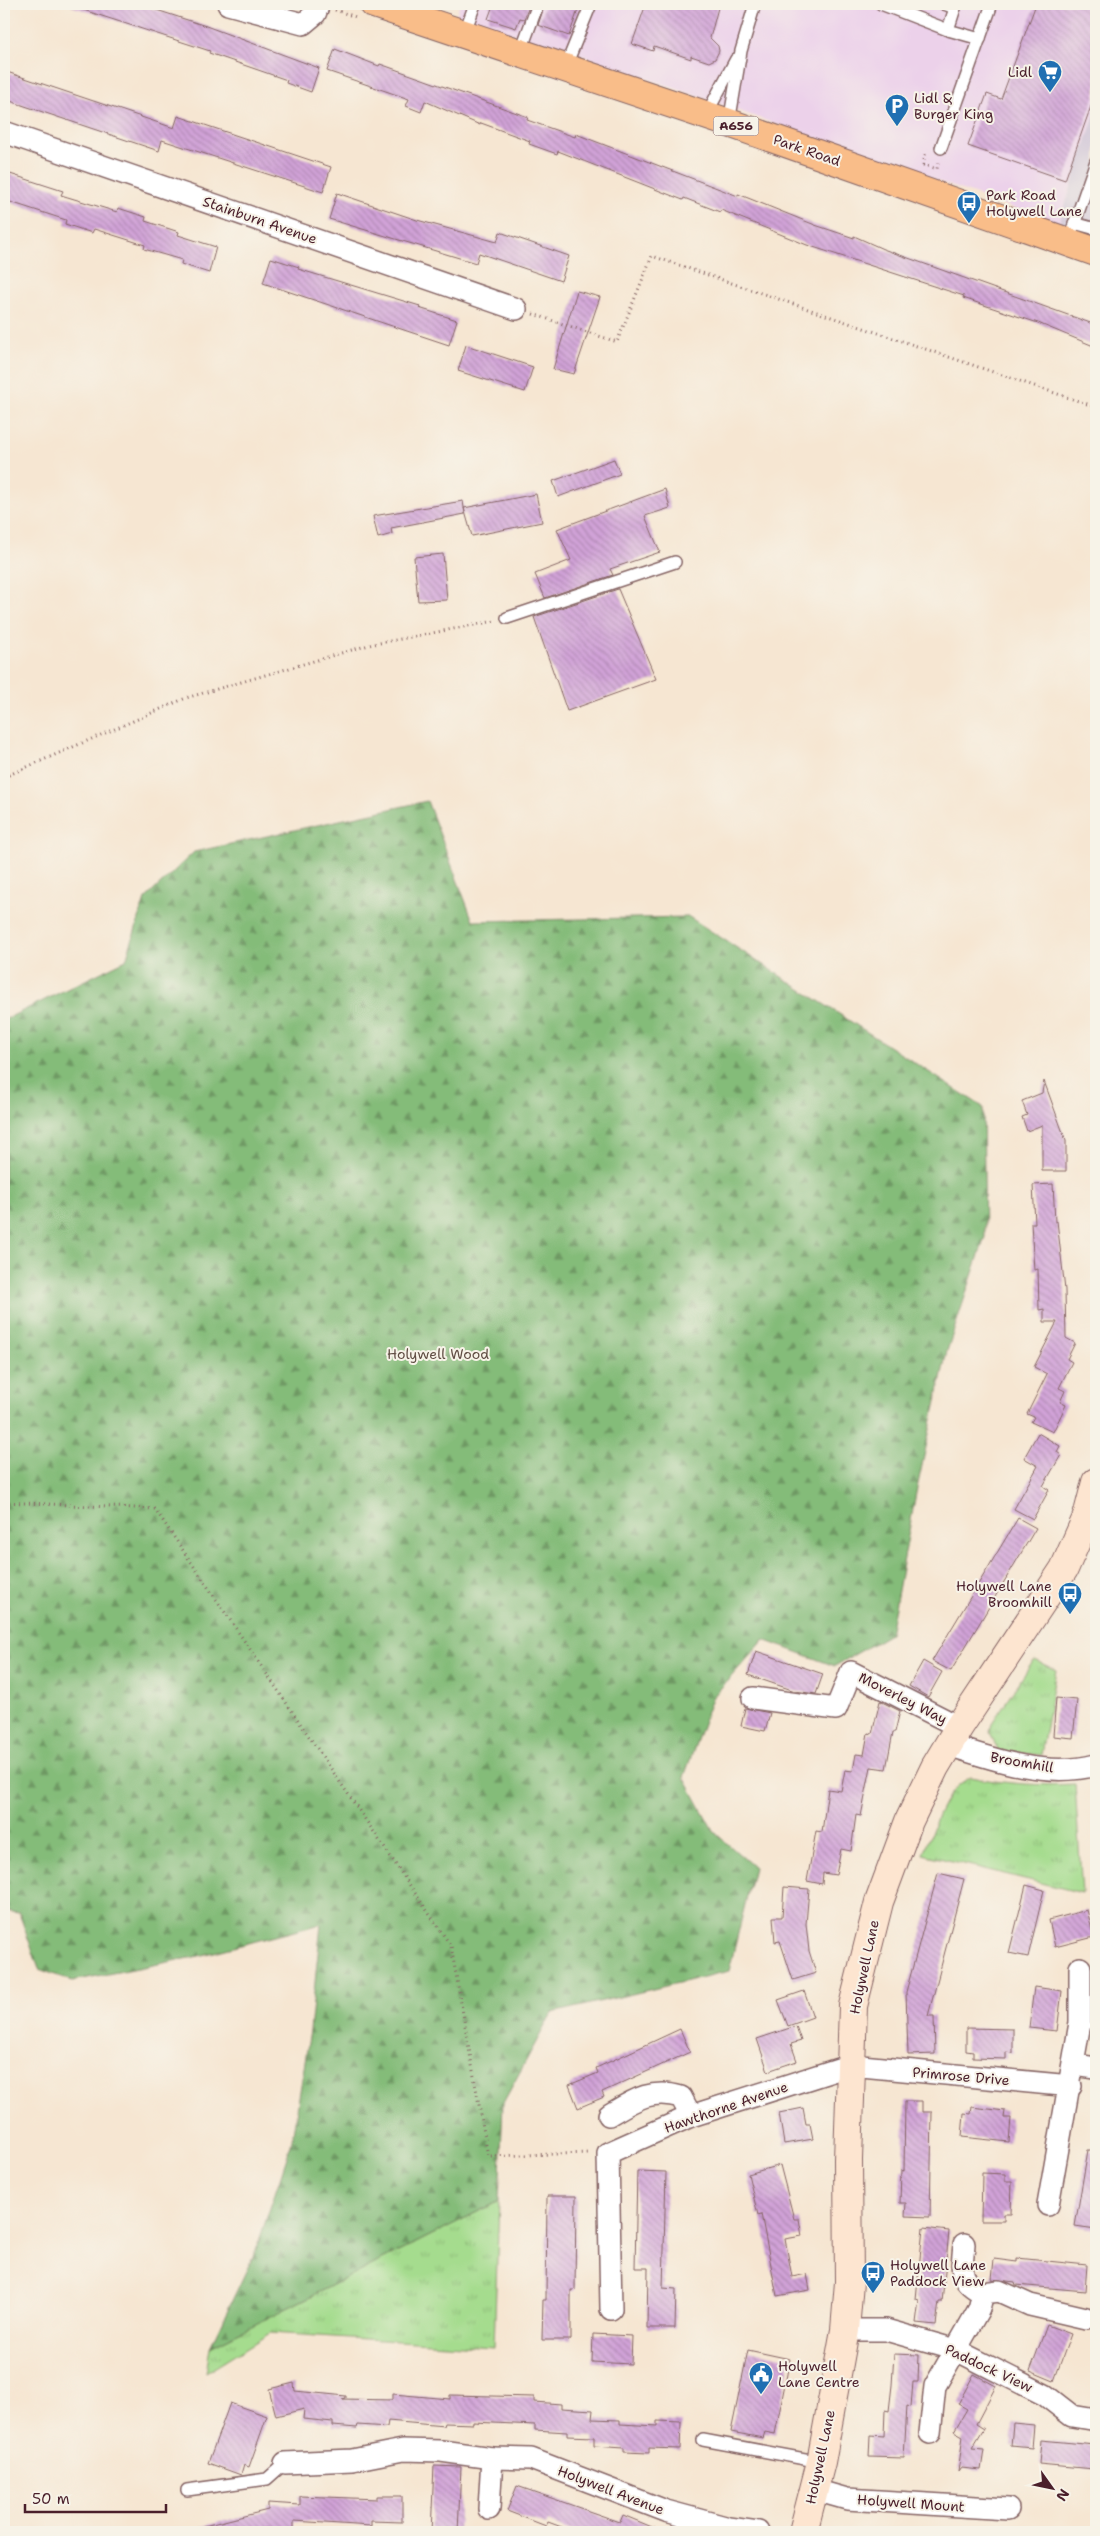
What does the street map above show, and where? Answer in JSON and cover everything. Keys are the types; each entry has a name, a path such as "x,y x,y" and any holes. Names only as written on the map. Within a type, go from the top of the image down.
{"main road":[{"name":"Park Road","path":"374,4 718,119 1071,232 1096,252"},
{"name":"Holywell Lane","path":"803,2532 821,2462 845,2330 849,2282 848,2160 853,2006 879,1902 910,1821 935,1767 1064,1569 1087,1517 1096,1482"}],"street":[{"path":"228,4 303,24 315,14 319,4"},
{"name":"Stainburn Avenue","path":"4,132 516,309"},
{"name":"Moverley Way","path":"753,1698 836,1709 851,1672 954,1736"},
{"name":"Broomhill","path":"954,1736 1021,1765 1055,1769 1084,1768 1096,1765"},
{"path":"1048,2204 1075,2064 1080,2023 1080,1968"},
{"path":"1075,2064 1096,2068"},
{"name":"Hawthorne Avenue","path":"608,2153 691,2116 851,2065"},
{"name":"Primrose Drive","path":"851,2065 1071,2086"},
{"path":"608,2115 642,2096 666,2092 681,2097 691,2116"},
{"path":"608,2153 611,2309"},
{"path":"964,2244 961,2274 969,2286 983,2293 999,2292 1030,2305 1086,2318"},
{"path":"930,2433 935,2386 979,2309 983,2293"},
{"name":"Paddock View","path":"845,2330 886,2330 956,2350 1045,2396 1072,2416 1096,2420"},
{"name":"Holywell Avenue","path":"284,2463 352,2460 403,2450 441,2451 492,2458 531,2459 666,2511 729,2528 758,2532"},
{"path":"489,2508 492,2458"},
{"name":"Holywell Mount","path":"815,2490 847,2498 1008,2509"}],"lane":[{"path":"464,34 474,4"},
{"path":"520,53 538,4"},
{"path":"565,68 591,4"},
{"path":"718,119 755,4"},
{"path":"881,4 948,30 980,39"},
{"path":"941,148 992,4"},
{"path":"948,30 952,5"},
{"path":"718,119 741,51"},
{"path":"1096,161 1071,232 1096,229"},
{"path":"508,618 675,562"},
{"path":"703,2440 821,2462"},
{"path":"187,2490 267,2479 284,2463"}],"path":[{"path":"920,172 929,144"},
{"path":"516,309 617,342 652,256 1096,407"},
{"path":"4,777 186,698 369,645 508,618"},
{"path":"4,1502 155,1509 451,1946 488,2156 608,2153"}],"shaded area":[{"path":"460,4 1096,4 1096,111 1059,224 580,55 456,16"},
{"path":"1096,111 1096,238 1059,224"}],"green space":[{"name":"Holywell Wood","path":"427,801 473,921 689,917 983,1107 985,1237 947,1351 916,1493 890,1634 835,1666 764,1640 712,1698 684,1777 714,1832 754,1867 729,1971 552,2013 503,2103 499,2201 210,2347 256,2250 291,2145 310,2031 321,1924 199,1956 72,1981 39,1969 19,1913 4,1911 4,1020 126,960 145,899 194,852"},
{"path":"1034,1660 1056,1670 1041,1755 998,1751 990,1732 992,1723"},
{"path":"971,1777 1023,1784 1075,1784 1082,1893 923,1854 946,1800 961,1783"},
{"path":"499,2201 494,2347 270,2333 206,2373 210,2347"}],"building":[{"path":"71,4 138,4 206,26 319,68 311,92 286,83 287,80 209,53 210,51 71,6"},
{"path":"487,4 530,4 524,19 520,18 516,28 488,19 492,8"},
{"path":"545,4 580,4 569,36 538,25"},
{"path":"646,4 719,4 710,38 718,46 719,51 715,59 709,62 691,56 691,59 654,46 653,51 632,44"},
{"name":"Lidl","path":"1036,4 1096,4 1096,92 1065,180 968,146 987,94 1001,99"},
{"path":"335,49 528,117 527,120 575,137 576,134 738,196 738,194 815,225 854,238 854,236 883,249 1096,325 1096,347 1038,323 963,298 964,296 807,245 721,210 720,212 684,198 683,200 558,151 557,154 529,144 530,141 481,123 480,125 425,101 421,112 406,106 409,99 327,71"},
{"path":"4,71 174,128 178,116 331,167 323,192 162,140 159,151 4,99"},
{"path":"4,172 63,191 61,195 117,212 118,208 146,217 145,221 179,232 178,235 216,247 209,273 181,264 182,260 144,249 145,245 94,229 92,233 65,224 66,220 4,200"},
{"path":"337,193 417,220 497,242 500,232 569,256 561,281 479,253 476,263 329,219"},
{"path":"271,258 299,267 298,269 420,306 419,308 457,320 449,345 263,283"},
{"path":"577,291 600,297 574,374 553,369"},
{"path":"466,345 533,367 525,392 458,371"},
{"path":"614,459 620,474 558,497 553,481"},
{"path":"665,489 670,508 645,516 660,552 610,569 613,575 545,598 535,574 571,560 557,529"},
{"path":"536,494 542,522 472,536 464,508"},
{"path":"463,501 465,514 391,528 392,534 378,538 373,516"},
{"path":"443,554 447,600 418,601 414,557"},
{"path":"618,589 656,679 567,711 534,617"},
{"path":"1044,1081 1066,1141 1066,1171 1042,1171 1042,1125 1027,1131 1022,1117 1027,1115 1022,1101 1042,1093"},
{"path":"1053,1184 1055,1222 1057,1221 1065,1290 1066,1338 1075,1343 1067,1359 1072,1362 1059,1388 1065,1391 1060,1402 1066,1405 1053,1432 1031,1422 1034,1417 1027,1414 1047,1374 1034,1367 1057,1322 1044,1322 1044,1309 1039,1310 1038,1269 1034,1270 1031,1223 1035,1223 1033,1185"},
{"path":"1038,1433 1060,1446 1057,1452 1061,1455 1043,1486 1049,1490 1033,1519 1014,1509 1038,1466 1024,1458"},
{"path":"1018,1518 1036,1528 951,1671 932,1661"},
{"path":"756,1651 823,1674 816,1694 795,1691 748,1675"},
{"path":"923,1661 942,1672 928,1697 909,1686"},
{"path":"1056,1698 1077,1700 1073,1738 1053,1736"},
{"path":"880,1701 900,1711 895,1732 893,1732 886,1769 871,1767 861,1816 856,1815 851,1851 841,1849 836,1875 823,1873 822,1884 807,1881 816,1831 822,1832 828,1789 841,1791 845,1770 853,1771 856,1754 864,1755 868,1733 872,1734"},
{"path":"745,1708 770,1713 765,1731 741,1726"},
{"path":"938,1873 964,1879 928,2016 934,2016 935,2054 908,2055 906,1992"},
{"path":"1026,1885 1044,1890 1028,1957 1009,1953"},
{"path":"784,1887 809,1889 806,1924 809,1951 816,1973 793,1980 780,1941 775,1942 773,1917 782,1917"},
{"path":"1087,1910 1094,1937 1055,1947 1049,1920"},
{"path":"1034,1987 1062,1991 1057,2031 1029,2028"},
{"path":"804,1991 813,2017 788,2026 778,2000"},
{"path":"796,2026 801,2041 791,2044 797,2061 768,2071 757,2039"},
{"path":"966,2028 1013,2029 1013,2053 1006,2052 1006,2059 973,2058 973,2052 966,2051"},
{"path":"680,2029 690,2052 602,2092 604,2097 578,2108 569,2085 598,2073 596,2068"},
{"path":"905,2101 922,2101 922,2112 932,2112 930,2217 905,2216 906,2203 900,2203 901,2170 904,2171"},
{"path":"972,2107 1005,2111 1004,2118 1011,2118 1009,2142 962,2137 964,2113 971,2114"},
{"path":"803,2108 806,2124 810,2124 813,2139 784,2144 779,2113"},
{"path":"1088,2150 1096,2150 1096,2229 1075,2226"},
{"path":"780,2165 794,2219 799,2219 802,2236 785,2239 792,2277 807,2274 810,2290 777,2296 761,2214 758,2215 748,2174"},
{"path":"637,2171 666,2172 663,2288 676,2289 675,2328 647,2328 648,2268 635,2268"},
{"path":"982,2173 1005,2174 1005,2181 1012,2181 1011,2214 1004,2214 1004,2221 981,2221"},
{"path":"547,2196 576,2196 575,2290 571,2290 571,2340 542,2340 543,2300 546,2300"},
{"path":"923,2228 949,2231 942,2302 939,2302 936,2325 916,2323 919,2300 916,2299"},
{"path":"1017,2258 1087,2265 1085,2291 1016,2285 1015,2282 992,2279 994,2259 1017,2262"},
{"path":"1047,2325 1071,2334 1054,2381 1030,2371"},
{"path":"593,2334 632,2336 631,2364 592,2362"},
{"name":"Holywell Lane Centre","path":"748,2350 790,2359 775,2434 765,2432 763,2438 731,2432"},
{"path":"894,2354 919,2355 918,2382 913,2382 911,2407 907,2406 904,2458 869,2457 870,2435 884,2436 885,2410 889,2411"},
{"path":"974,2374 996,2386 976,2424 984,2429 972,2449 984,2450 981,2470 961,2468 958,2472 963,2436 954,2431 967,2409 958,2404"},
{"path":"294,2383 295,2391 346,2396 346,2398 342,2399 393,2400 393,2394 450,2399 450,2395 534,2397 534,2402 561,2404 561,2408 593,2410 592,2419 620,2420 620,2424 657,2426 657,2421 681,2422 680,2449 649,2448 649,2453 624,2452 624,2448 594,2446 594,2437 567,2436 567,2432 535,2430 535,2425 473,2422 473,2424 445,2423 444,2426 388,2421 387,2427 358,2425 357,2428 333,2426 333,2422 303,2419 304,2409 276,2416 269,2389"},
{"path":"230,2403 267,2416 249,2467 244,2465 241,2475 208,2463"},
{"path":"1013,2423 1034,2425 1032,2448 1011,2446"},
{"path":"1041,2440 1095,2445 1093,2469 1039,2464"},
{"path":"434,2466 461,2467 458,2532 431,2532"},
{"path":"517,2486 620,2522 623,2515 664,2532 575,2532 548,2522 546,2526 507,2511"},
{"path":"300,2496 377,2499 377,2496 402,2496 402,2522 371,2521 371,2526 294,2521 294,2530 263,2528 264,2532 200,2532 200,2527 268,2510 268,2503 300,2505"}],"place":[{"name":"Lidl","path":"1050,93"},
{"name":"Lidl & Burger King","path":"897,127"},
{"name":"Park Road Holywell Lane","path":"969,224"},
{"name":"Holywell Lane Broomhill","path":"1070,1615"},
{"name":"Holywell Lane Paddock View","path":"873,2294"},
{"name":"Holywell Lane Centre","path":"761,2395"}]}
